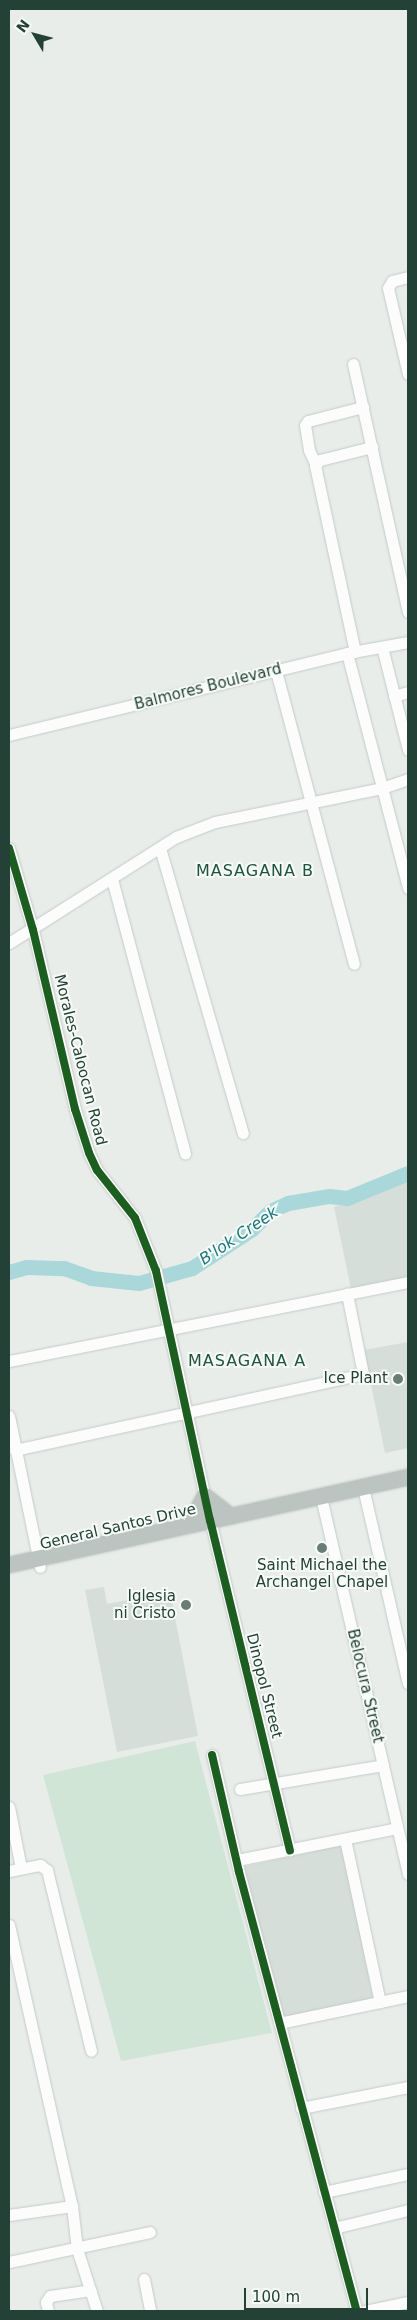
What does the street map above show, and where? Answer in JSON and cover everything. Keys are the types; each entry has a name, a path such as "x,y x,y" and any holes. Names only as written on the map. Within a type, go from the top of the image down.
{"highway":[{"name":"General Santos Drive","path":"9,1565 39,1562 211,1524 322,1502 408,1477"},
{"name":"General Santos Drive","path":"9,1574 39,1562 189,1525 211,1524 231,1516 365,1496 408,1486"},
{"path":"189,1525 205,1496 231,1516"}],"street":[{"path":"408,277 392,281 388,288 403,323 408,374"},
{"path":"353,364 408,612"},
{"path":"363,407 308,421 305,425 309,450 315,463 351,652 382,788 408,888"},
{"path":"315,463 372,447"},
{"name":"Balmores Boulevard","path":"9,734 351,652 408,642"},
{"path":"382,647 406,735 408,750"},
{"path":"276,670 354,964"},
{"path":"394,696 408,692"},
{"path":"9,944 112,880 176,837 215,822 382,788 408,779"},
{"name":"Morales-Caloocan Road","path":"9,848 33,930 75,1109 89,1152 97,1170 135,1218 156,1271 189,1412 211,1524"},
{"path":"160,848 243,1133"},
{"path":"112,880 185,1152"},
{"path":"9,1361 170,1327 408,1282"},
{"path":"15,1450 363,1374 348,1294"},
{"path":"9,1416 39,1562"},
{"path":"365,1496 408,1683"},
{"name":"Belocura Street","path":"322,1502 408,1874"},
{"name":"Dinopol Street","path":"211,1524 276,1784 290,1850"},
{"path":"212,1755 301,2108 357,2311"},
{"path":"240,1789 383,1765"},
{"path":"9,1807 21,1868"},
{"path":"237,1860 398,1828"},
{"path":"345,1839 380,2002"},
{"path":"9,1871 40,1865 47,1870 91,2051"},
{"path":"9,1925 72,2206 77,2249 92,2290 96,2311"},
{"path":"279,2023 408,1996"},
{"path":"301,2108 408,2087"},
{"path":"324,2192 408,2174"},
{"path":"9,2215 72,2206"},
{"path":"334,2228 408,2210"},
{"path":"9,2262 150,2232"},
{"path":"144,2279 150,2311"},
{"path":"48,2311 46,2302 50,2296 92,2290"},
{"path":"365,2311 408,2302"}],"shaded area":[{"path":"408,1175 408,1277 351,1289 334,1207 376,1192 391,1179"},
{"path":"408,1342 408,1448 385,1453 364,1350"},
{"path":"104,1587 107,1604 170,1592 198,1736 117,1752 85,1590"},
{"path":"342,1845 373,1998 282,2020 243,1867"}],"green space":[{"path":"195,1741 272,2033 121,2061 43,1775"}],"waterway":[{"name":"B'lok Creek","path":"9,1272 26,1267 64,1268 91,1278 139,1283 192,1268 252,1229 270,1211 288,1203 329,1196 347,1198 408,1173"}],"cycle path":[{"path":"9,848 33,930 75,1109 89,1153 97,1170 135,1218 156,1271 210,1520 290,1850"},
{"path":"212,1755 239,1872 357,2311"}],"place":[{"name":"Ice Plant","path":"398,1379"},
{"name":"Saint Michael the Archangel Chapel","path":"322,1548"},
{"name":"Iglesia ni Cristo","path":"186,1605"}],"district":[{"name":"MASAGANA B","path":"255,871"},
{"name":"MASAGANA A","path":"247,1361"}]}
